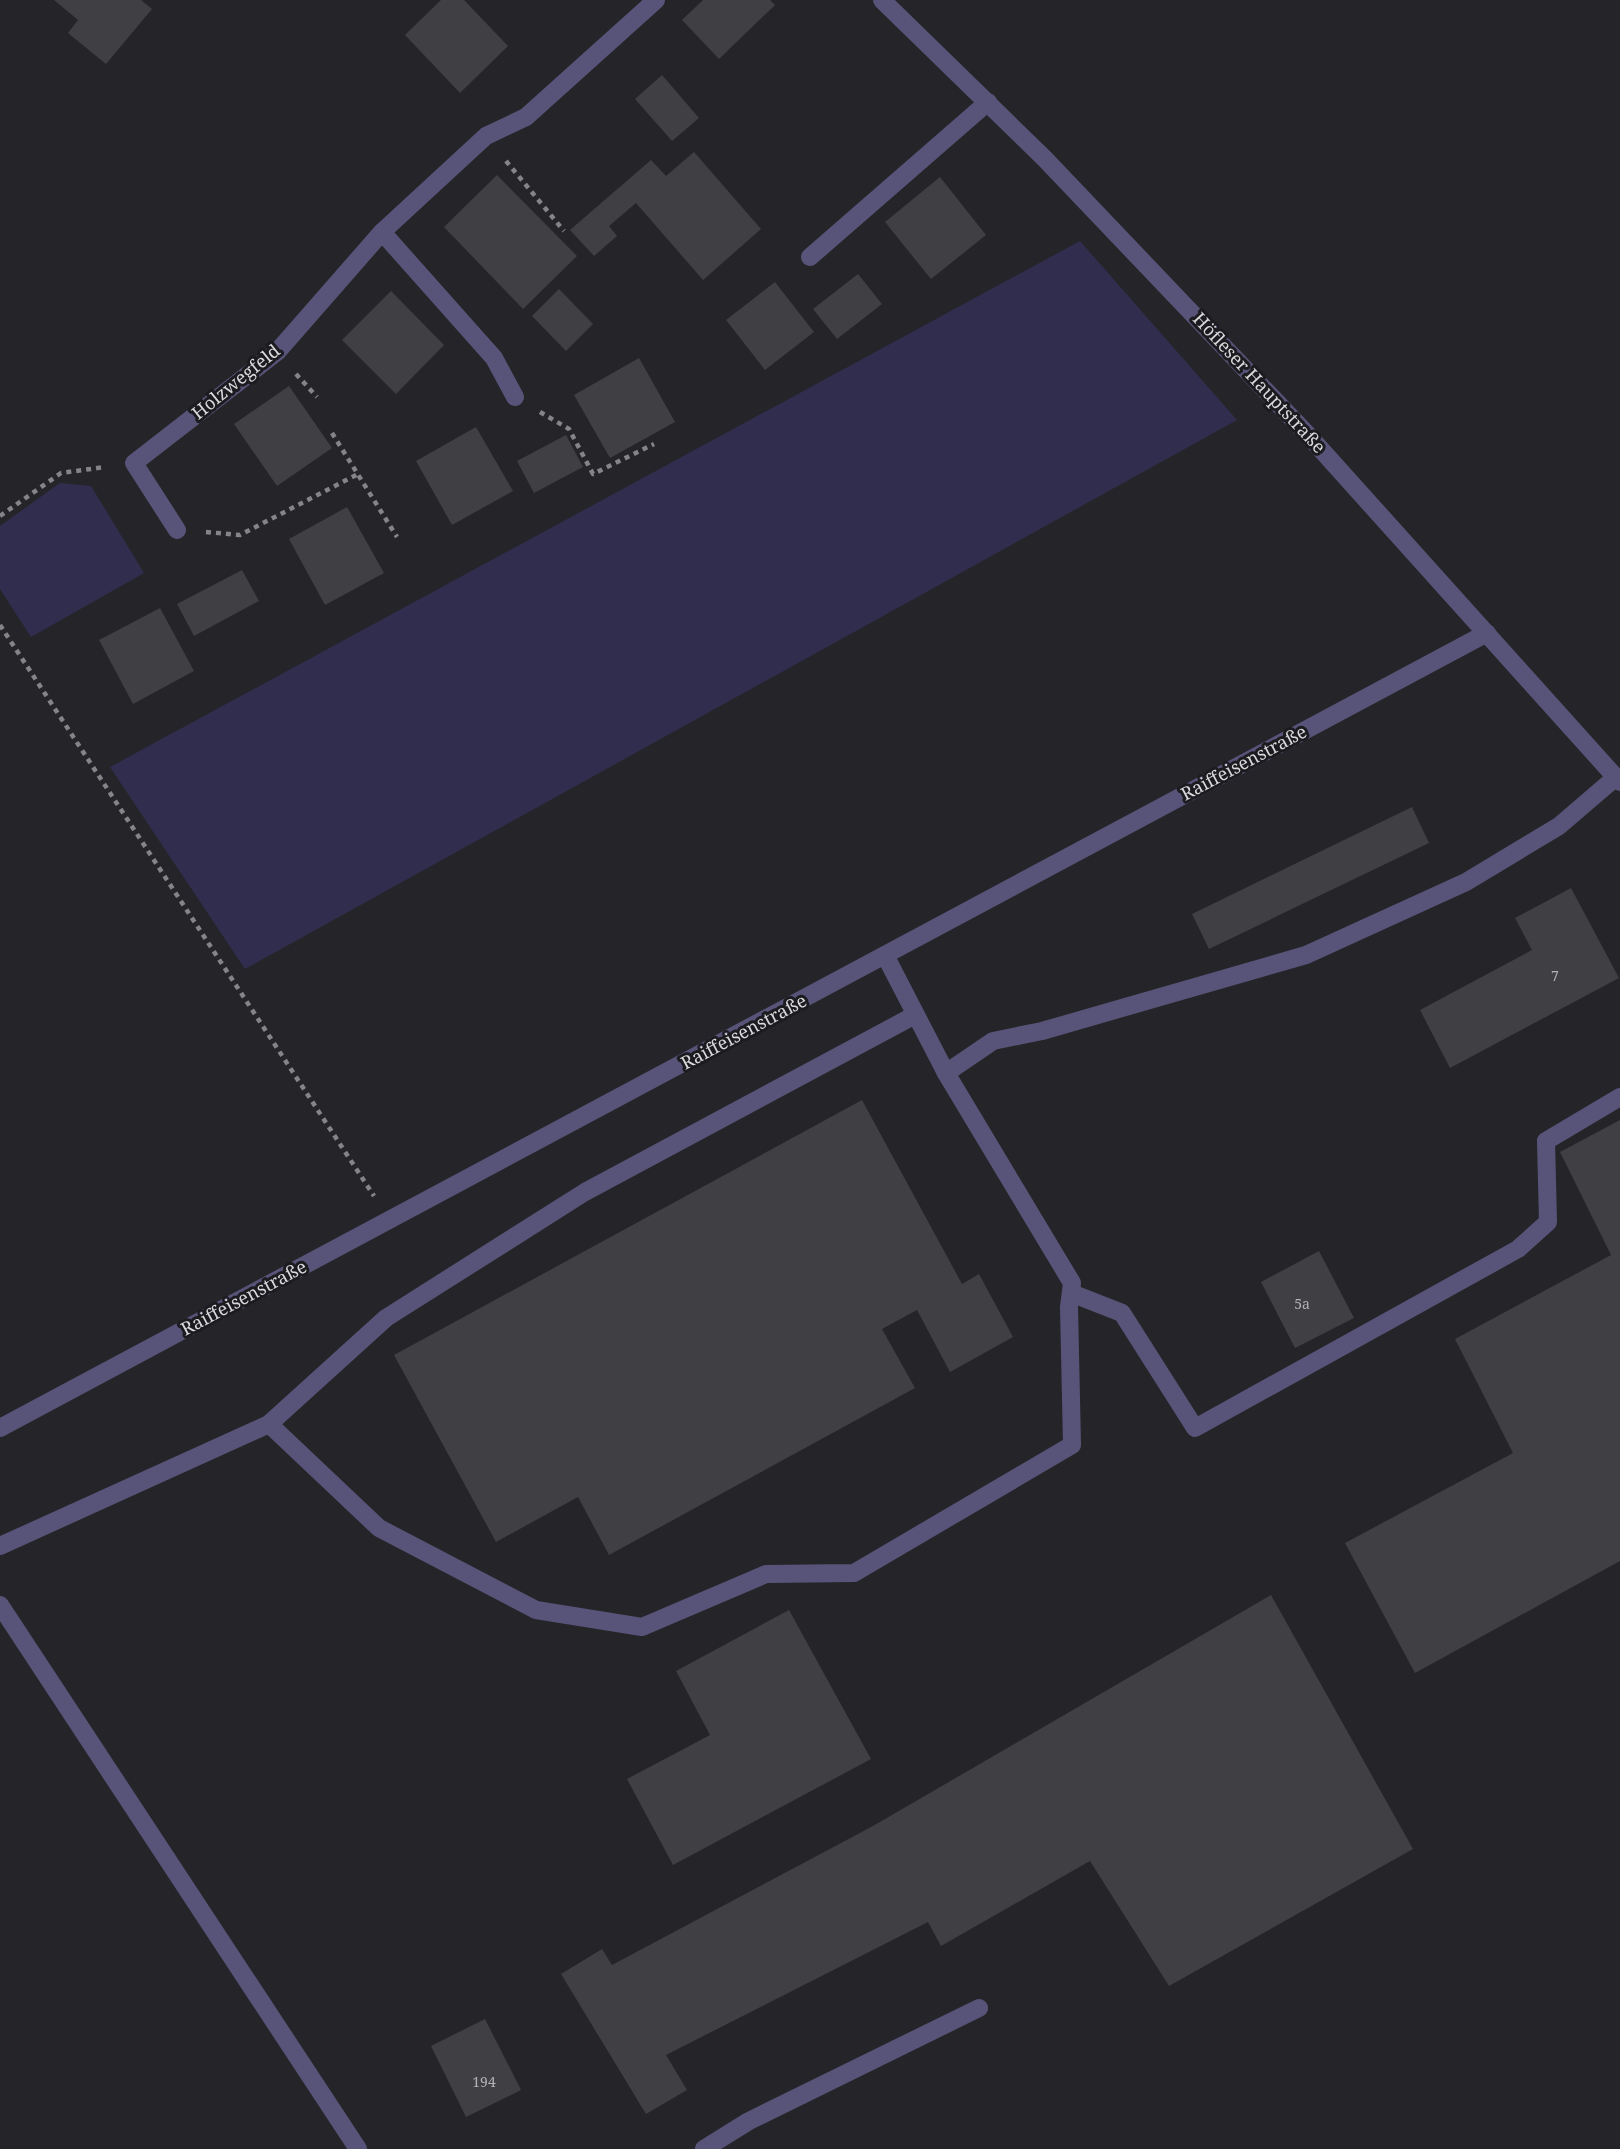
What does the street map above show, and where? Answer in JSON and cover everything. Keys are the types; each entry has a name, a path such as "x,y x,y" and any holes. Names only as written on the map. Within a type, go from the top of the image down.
{"street":[{"name":"Holzwegfeld","path":"134,463 277,352 382,232 486,136 526,117 656,0"},
{"name":"Höfleser Hauptstraße","path":"882,0 988,102 1308,435 1618,779"},
{"path":"810,257 988,102"},
{"path":"382,232 494,358 515,397"},
{"path":"134,463 177,530"},
{"name":"Raiffeisenstraße","path":"0,1428 886,957 1487,633"},
{"path":"946,1073 993,1041 1042,1031 1318,949 1466,882 1559,826 1618,779"},
{"path":"269,1424 379,1528 536,1610 642,1627 766,1574 854,1573 1072,1446 1072,1283 946,1073 886,957"},
{"path":"0,1546 269,1424 386,1318 585,1192 915,1015"},
{"path":"1071,1293 1122,1313 1195,1427 1518,1249 1548,1222 1546,1140 1620,1097"},
{"path":"0,1605 358,2149"},
{"path":"704,2149 749,2121 979,2008"}],"path":[{"path":"486,136 564,231"},
{"path":"515,397 569,429 593,474 654,443"},
{"path":"332,433 397,537"},
{"path":"0,516 61,473 134,463"},
{"path":"177,530 240,535 358,474"},
{"path":"0,625 390,1220"}],"shaded area":[{"path":"1080,241 1237,420 245,969 110,767"},
{"path":"60,483 91,486 144,573 31,637 0,589 0,526"}],"building":[{"path":"54,0 141,0 152,9 106,64 68,33 78,20"},
{"path":"441,0 464,0 508,46 460,93 405,35"},
{"path":"703,0 770,0 775,5 719,59 682,20"},
{"path":"662,75 699,118 672,141 635,99"},
{"path":"694,152 761,229 703,280 636,203 609,226 617,236 594,256 570,230 651,160 666,176"},
{"path":"497,175 577,256 523,309 444,227"},
{"path":"940,177 986,235 931,279 885,222"},
{"path":"858,274 882,304 837,339 813,309"},
{"path":"775,282 814,332 765,370 726,320"},
{"path":"559,289 593,324 566,351 532,316"},
{"path":"391,291 444,345 396,394 342,340"},
{"path":"639,358 675,422 610,458 574,395"},
{"path":"289,386 332,448 277,486 234,424"},
{"path":"476,427 513,491 452,525 416,461"},
{"path":"566,435 583,467 534,493 517,461"},
{"path":"347,507 384,573 325,605 289,539"},
{"path":"242,570 259,601 194,636 177,604"},
{"path":"160,608 194,671 133,704 99,640"},
{"path":"1412,807 1429,843 1209,949 1192,914"},
{"path":"1571,888 1619,978 1450,1068 1420,1010 1532,950 1515,918"},
{"path":"862,1100 962,1284 979,1274 1013,1337 950,1372 917,1310 882,1329 915,1388 609,1555 578,1497 496,1542 394,1355"},
{"path":"1620,1120 1620,1561 1415,1673 1345,1543 1513,1453 1455,1339 1611,1255 1560,1152"},
{"path":"1319,1251 1354,1318 1295,1348 1261,1282"},
{"path":"1271,1595 1413,1849 1169,1986 1090,1861 941,1946 928,1922 666,2055 687,2090 646,2114 561,1974 602,1949 612,1965 873,1826"},
{"path":"789,1610 871,1759 673,1865 627,1779 710,1735 676,1671"},
{"path":"485,2019 521,2090 466,2117 431,2046"}]}
